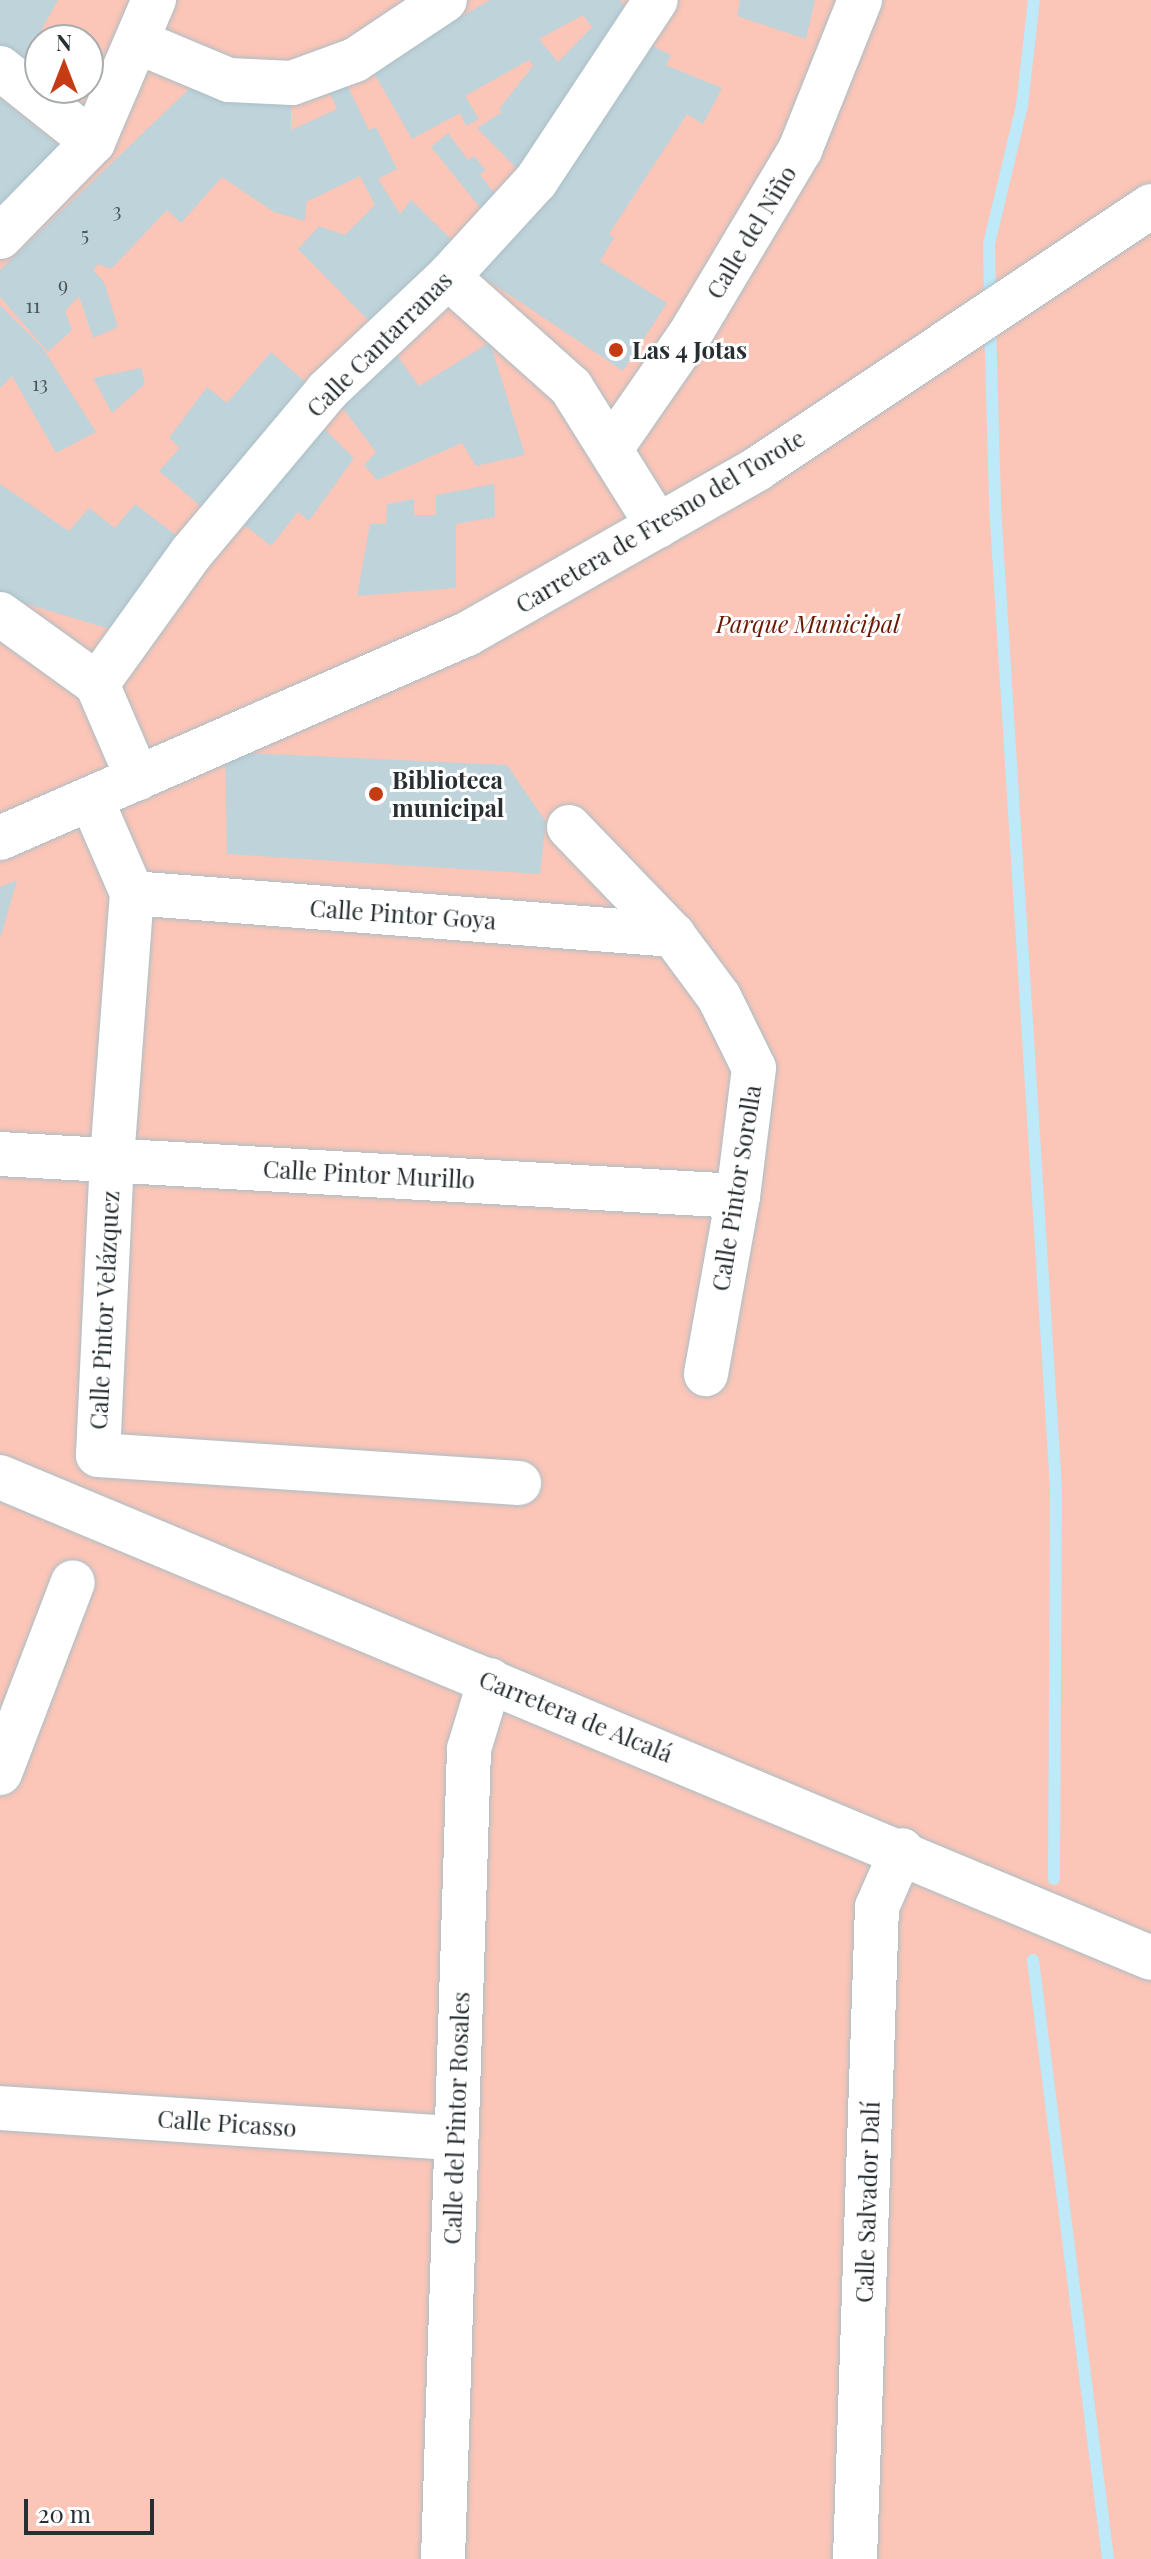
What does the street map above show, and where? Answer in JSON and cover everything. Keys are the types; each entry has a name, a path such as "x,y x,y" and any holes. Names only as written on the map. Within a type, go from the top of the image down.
{"street":[{"path":"0,237 93,142 154,0"},
{"path":"138,42 229,80 292,83 355,60 445,0"},
{"name":"Calle Cantarranas","path":"97,684 192,552 327,391 448,277 536,181 656,0"},
{"name":"Calle del Niño","path":"612,447 689,336 800,150 860,0"},
{"path":"0,68 93,142"},
{"name":"Carretera de Fresno del Torote","path":"92,801 467,634 757,469 1151,206"},
{"path":"448,277 571,387 612,447 658,526"},
{"path":"0,614 97,684 138,779"},
{"path":"0,838 92,801"},
{"name":"Calle Pintor Velázquez","path":"92,801 132,893 112,1158 98,1455 519,1483"},
{"name":"Calle Pintor Sorolla","path":"569,827 673,935 719,997 754,1068 738,1196 706,1374"},
{"name":"Calle Pintor Goya","path":"132,893 673,935"},
{"name":"Calle Pintor Murillo","path":"0,1154 738,1196"},
{"name":"Carretera de Alcalá","path":"0,1477 902,1850 1151,1958"},
{"path":"0,1773 73,1582"},
{"name":"Calle del Pintor Rosales","path":"443,2559 469,1749 490,1680"},
{"name":"Calle Salvador Dalí","path":"855,2559 877,1907 902,1850"},
{"name":"Calle Picasso","path":"0,2108 455,2138"}],"green space":[{"name":"Parque Municipal","path":"0,0 1151,0 1151,2559 0,2559"}],"building":[{"path":"0,0 58,0 45,24 24,24 24,63 0,49"},
{"path":"490,0 620,0 631,14 517,169 477,128 502,112 499,109 533,66 529,60 465,96 479,119 466,126 460,113 412,139 371,68","holes":["583,15 592,27 558,62 539,39"]},
{"path":"740,0 815,0 806,39 737,16"},
{"path":"646,43 671,55 666,65 722,88 703,124 687,114 609,234 614,238 600,261 667,303 623,371 480,275 548,195"},
{"path":"345,81 369,130 376,127 397,169 378,179 400,214 411,200 454,242 372,324 298,249 319,226 345,235 375,205 360,176 306,202 305,221 274,212 222,177 181,223 167,210 111,269 98,264 93,270 104,282 118,327 93,338 79,296 65,311 72,330 48,352 0,297 0,270 191,87 291,101 291,130 337,109 328,89"},
{"path":"0,98 68,153 0,224"},
{"path":"448,133 468,160 474,156 485,169 480,175 495,194 482,210 431,147"},
{"path":"0,305 42,347 96,432 56,453 12,376 0,388"},
{"path":"490,342 525,455 476,466 462,443 377,480 364,465 376,452 338,402 394,351 419,386"},
{"path":"271,352 311,387 210,514 159,471 180,448 169,438 207,387 227,403"},
{"path":"141,368 145,384 112,413 93,378"},
{"path":"316,421 354,458 309,521 298,512 271,546 236,518"},
{"path":"0,484 69,531 89,508 115,528 135,504 181,539 110,629 0,596"},
{"path":"494,484 495,517 456,524 456,588 357,596 370,524 386,524 387,504 414,499 414,515 436,515 436,495"},
{"name":"Biblioteca municipal","path":"225,752 507,765 546,822 540,874 227,854"},
{"path":"17,880 1,936 0,936 0,887"}],"waterway":[{"path":"990,300 989,244 1022,105 1034,0"},
{"path":"990,323 995,506 1056,1490 1054,1879"},
{"path":"1033,1960 1108,2559"}],"place":[{"name":"Las 4 Jotas","path":"616,350"},
{"name":"Biblioteca municipal","path":"376,794"}]}
